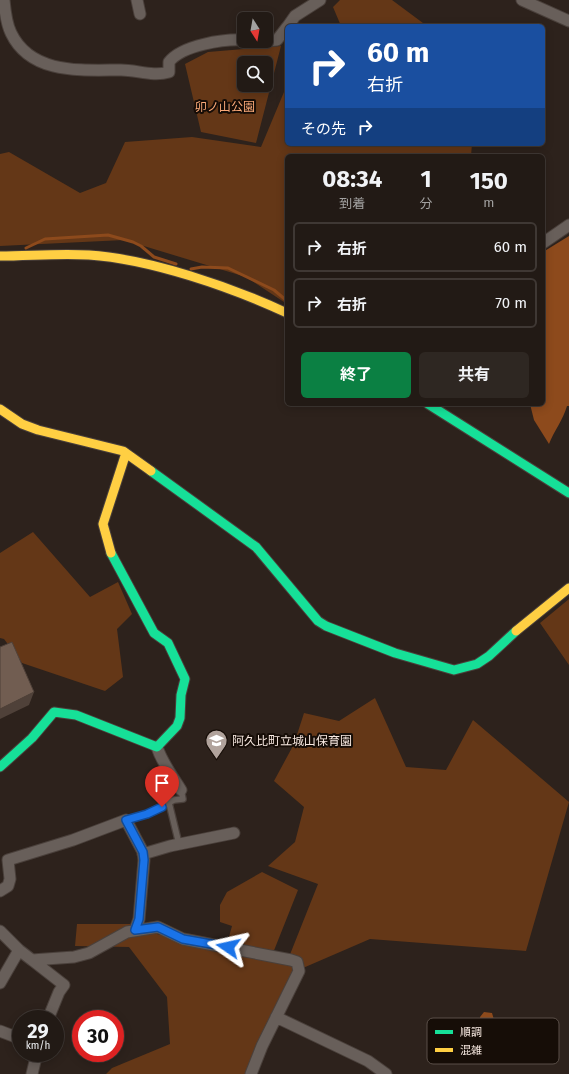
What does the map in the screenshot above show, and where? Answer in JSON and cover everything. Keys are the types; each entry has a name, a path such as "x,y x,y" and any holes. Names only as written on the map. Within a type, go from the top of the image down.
{"street":[{"path":"4,0 10,32 27,56 68,69 83,71 123,70 163,74 169,72 169,62 173,57 182,52 196,47 237,40"},
{"path":"137,0 140,14"},
{"path":"289,24 295,16 320,0"},
{"path":"522,0 569,21"},
{"path":"273,40 277,40 285,30"},
{"path":"545,242 569,226"},
{"path":"0,256 99,256 123,259 150,265 229,290 258,300 285,312"},
{"path":"431,406 569,493"},
{"path":"0,409 22,424 38,430 120,450 126,453 256,547 318,621 326,626 395,652 445,668 454,670 477,664 489,656 522,626 569,588"},
{"path":"126,453 103,524 108,546 154,633 168,643 185,679 181,695 180,718 177,726 157,747"},
{"path":"0,767 23,748 39,730 49,715 54,712 76,715 157,747 162,761 172,774 181,790"},
{"path":"0,891 8,886 10,879 8,860 73,840 126,820 143,854 144,872 139,919 135,930"},
{"path":"143,854 179,844 234,833"},
{"path":"32,960 74,956 88,953 118,936 135,930 158,927 183,939 297,962 299,971 276,1017 251,1074"},
{"path":"0,931 19,950 64,985 59,992 52,1010"},
{"path":"0,983 19,950"},
{"path":"276,1017 368,1061 386,1074"},
{"path":"0,1031 12,1036"},
{"path":"32,1074 35,1062"}],"lane":[{"path":"126,820 147,814 183,798 181,790"},
{"path":"169,803 179,844"}],"green space":[{"path":"340,0 392,0 424,24 340,24 333,7"},
{"name":"卯ノ山公園","path":"281,46 273,77 273,56 237,56 237,92 269,92 256,143 201,132 185,64 208,52 273,48 273,47"},
{"path":"284,92 285,146 472,146 471,154 285,154 285,303 246,277 124,240 0,246 0,154 9,152 80,193 106,183 125,142 192,137 261,147"},
{"path":"33,532 90,597 118,582 132,614 117,629 123,677 105,691 22,663 4,639 0,638 0,553"},
{"path":"569,599 569,665 540,623"},
{"path":"375,698 406,767 446,770 473,720 569,802 526,951 370,939 296,971 248,1074 106,1074 112,1068 170,1044 167,997 129,947 75,946 77,924 130,924 160,935 190,934 227,944 232,926 220,922 220,905 227,892 262,872 298,890 273,953 289,957 318,884 268,866 295,842 304,807 274,781 294,744 304,713 339,721"}],"shaded area":[{"path":"569,236 569,406 567,406 549,444 534,420 530,406 545,406 545,251"},
{"path":"484,1012 492,1013 493,1018 480,1018"}],"building":[{"path":"12,642 34,692 0,709 0,647"}],"waterway":[{"path":"26,248 45,239 108,235 133,242 141,246 154,257 176,264"},
{"path":"191,269 202,267 228,268 274,290 285,299"}],"traffic: fast":[{"path":"431,406 569,493"},
{"path":"151,471 256,547 318,621 326,626 395,653 454,670 477,664 489,656 516,631"},
{"path":"0,767 32,738 54,712 76,715 157,747 177,726 180,718 181,695 185,679 168,643 154,633 111,553"}],"traffic: slow":[{"path":"0,256 78,254 138,262 164,268 216,284 285,312"},
{"path":"0,409 22,424 38,430 123,451 151,471"},
{"path":"111,553 103,524 126,453"},
{"path":"516,631 569,588"}],"place":[{"name":"阿久比町立城山保育園","path":"217,760"}],"route":[{"path":"162,807 147,814 126,820 143,852 144,860 139,919 135,930 158,927 183,939 228,947"}]}
